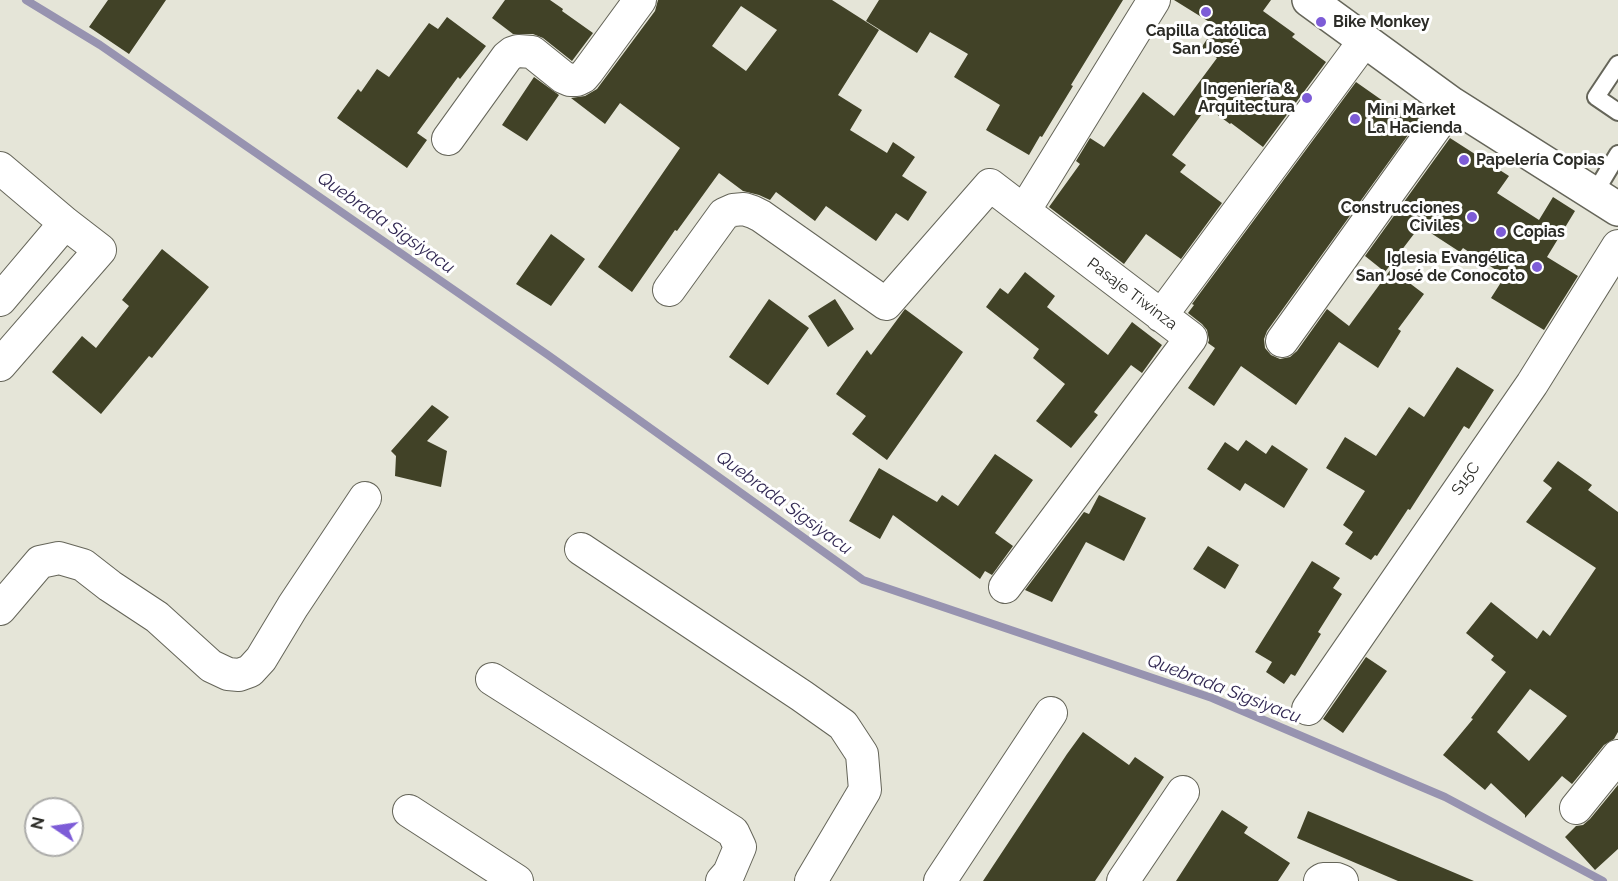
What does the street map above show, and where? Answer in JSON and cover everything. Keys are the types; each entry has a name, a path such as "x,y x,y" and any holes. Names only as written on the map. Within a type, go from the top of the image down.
{"street":[{"path":"448,139 512,53 532,52 563,77 577,80 588,71 640,0"},
{"path":"1024,211 1154,0"},
{"path":"1309,0 1452,104 1606,201"},
{"path":"1161,316 1365,40"},
{"path":"1282,340 1452,104"},
{"path":"0,168 100,250 0,365"},
{"name":"Pasaje Tiwinza","path":"669,290 724,214 733,210 744,210 760,216 886,304 990,185 1191,338 1005,587"},
{"path":"0,300 65,223"},
{"name":"S15C","path":"1308,709 1532,384 1618,246"},
{"path":"0,609 40,562 59,558 83,565 157,617 211,666 228,674 239,675 250,671 261,659 292,606 365,498"},
{"path":"581,549 843,725 862,754 865,790 811,881"},
{"path":"492,679 733,832 740,847 729,873 722,881"},
{"path":"940,881 1051,713"},
{"path":"1576,808 1618,756"},
{"path":"1123,881 1182,792"},
{"path":"409,811 517,881"},
{"path":"1320,881 1323,879 1342,881"}],"lane":[{"path":"1618,64 1596,97 1618,112"},
{"path":"1606,201 1618,154"}],"building":[{"path":"108,0 166,0 129,54 89,27"},
{"path":"505,0 550,0 593,33 572,61 543,38 533,34 513,34 492,18"},
{"path":"658,0 832,0 879,30 838,95 862,110 850,130 887,153 893,142 915,157 902,176 927,192 908,221 896,213 876,241 826,206 815,221 776,192 770,200 743,191 719,173 677,231 675,230 632,292 598,267 680,148 620,103 605,124 571,98 585,96 597,89 655,11","holes":["741,6 777,30 746,71 712,46"]},
{"path":"879,0 1123,0 1071,85 1073,86 1029,155 986,130 1000,105 954,77 968,54 930,32 917,53 866,21"},
{"path":"1174,0 1271,0 1263,11 1295,34 1292,37 1326,62 1263,147 1207,107 1172,155 1186,165 1180,172 1222,203 1181,259 1146,234 1124,264 1049,207 1080,164 1076,161 1090,138 1104,147 1143,92 1174,116 1217,58 1201,48 1216,26"},
{"path":"447,17 486,46 460,79 458,77 417,133 427,140 407,168 337,118 358,89 361,92 377,69 389,77 429,23 438,29"},
{"path":"534,77 559,95 527,141 502,125"},
{"path":"1356,82 1403,115 1408,108 1421,117 1267,331 1264,339 1265,348 1271,355 1280,359 1290,357 1297,351 1327,309 1349,326 1391,269 1424,294 1398,329 1401,331 1378,368 1339,342 1296,405 1241,366 1214,406 1188,388 1215,348 1208,343 1207,330 1188,313 1194,305 1192,304"},
{"path":"1450,138 1509,176 1497,193 1539,220 1553,197 1575,211 1547,257 1578,276 1544,330 1491,298 1505,276 1463,248 1460,252 1420,226 1385,272 1365,256"},
{"path":"551,234 585,259 551,306 516,284"},
{"path":"162,249 209,287 152,358 149,356 101,414 52,372 82,336 96,348 129,306 122,300"},
{"path":"1025,272 1055,296 1047,307 1108,355 1132,322 1162,345 1142,373 1131,365 1094,412 1098,415 1071,448 1036,421 1065,384 1033,358 1039,349 986,307 1000,288 1008,294"},
{"path":"769,299 809,328 768,385 729,357"},
{"path":"835,299 854,329 828,347 808,316"},
{"path":"905,309 963,352 887,460 852,434 866,416 836,394 867,350 871,355"},
{"path":"1457,367 1494,390 1469,429 1464,426 1410,510 1408,509 1377,556 1375,555 1371,560 1345,544 1353,532 1343,525 1365,491 1326,468 1345,437 1376,456 1409,407 1424,417"},
{"path":"432,405 449,417 427,441 447,451 441,487 395,476 396,456 391,451"},
{"path":"1246,440 1266,454 1272,445 1308,469 1284,508 1245,483 1240,491 1207,469 1225,442 1238,451"},
{"path":"995,454 1033,480 995,533 1013,546 992,575 985,571 980,579 893,515 880,539 849,521 879,468 937,502 942,495 958,506"},
{"path":"1558,461 1592,485 1588,490 1618,512 1618,732 1614,739 1604,745 1572,784 1562,776 1525,818 1525,815 1491,783 1485,790 1443,755 1473,719 1471,718 1506,672 1491,660 1494,656 1466,633 1491,602 1537,639 1543,630 1550,636 1596,568 1526,522 1552,488 1543,481","holes":["1530,689 1567,716 1529,761 1497,732"]},
{"path":"1099,495 1146,518 1124,561 1086,542 1052,602 1025,590 1084,512 1089,514"},
{"path":"1208,546 1239,565 1225,589 1193,569"},
{"path":"1312,561 1340,578 1333,588 1342,594 1318,632 1321,634 1295,676 1291,674 1284,684 1266,672 1272,662 1255,652"},
{"path":"1366,657 1387,671 1343,733 1323,719"},
{"path":"1083,732 1129,765 1135,757 1164,777 1095,881 983,881 1067,754"},
{"path":"1618,785 1618,849 1595,870 1565,837 1576,826 1583,825 1590,819"},
{"path":"1222,810 1248,827 1244,833 1290,863 1278,881 1176,881"},
{"path":"1308,811 1474,881 1398,881 1297,838"}],"waterway":[{"name":"Quebrada Sigsiyacu","path":"26,0 100,45 548,355 863,580 1212,698 1445,797 1603,881"}],"place":[{"name":"Capilla Católica San José","path":"1206,12"},
{"name":"Bike Monkey","path":"1321,22"},
{"name":"Ingeniería & Arquitectura","path":"1307,98"},
{"name":"Mini Market La Hacienda","path":"1355,119"},
{"name":"Papelería Copias","path":"1464,160"},
{"name":"Construcciones Civiles","path":"1472,217"},
{"name":"Copias","path":"1501,232"},
{"name":"Iglesia Evangélica San José de Conocoto","path":"1537,267"}]}
